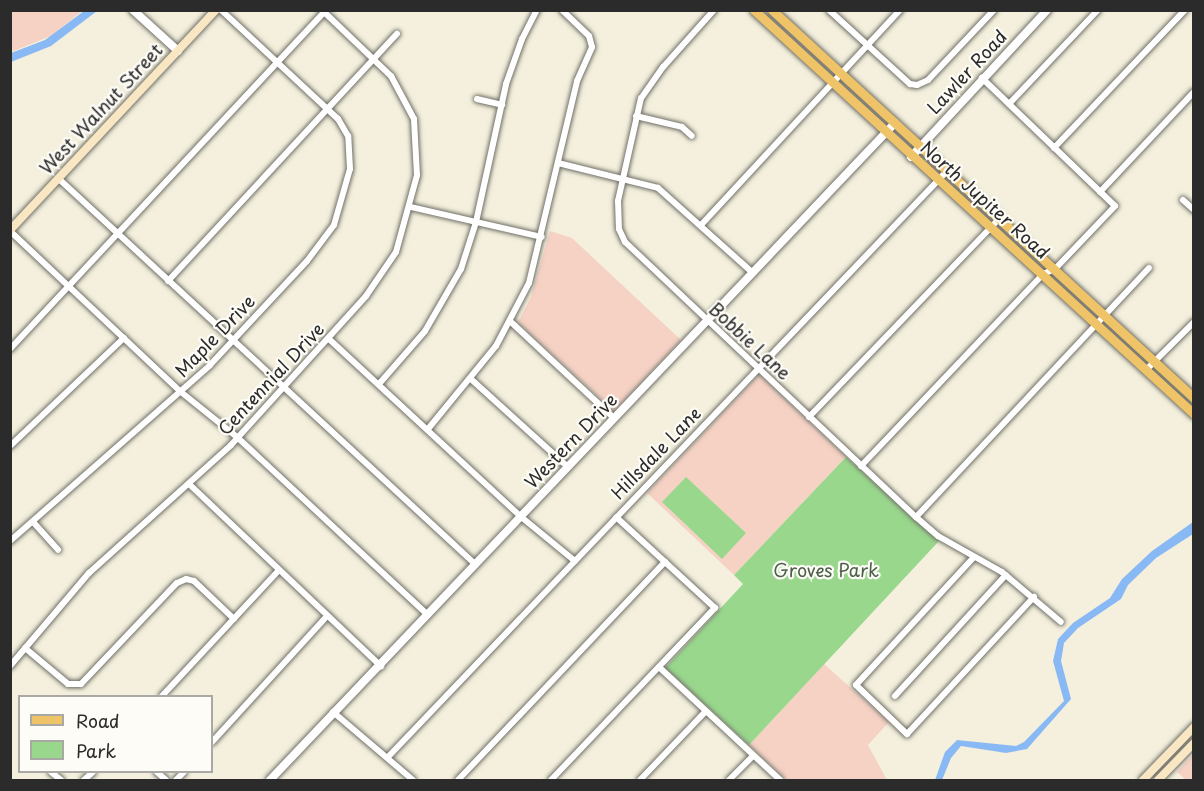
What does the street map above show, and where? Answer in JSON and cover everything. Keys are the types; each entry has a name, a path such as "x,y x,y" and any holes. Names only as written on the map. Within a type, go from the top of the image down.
{"main road":[{"name":"West Walnut Street","path":"10,231 216,10"},
{"name":"North Jupiter Road","path":"754,10 911,157 1096,322 1194,414"},
{"name":"North Jupiter Road","path":"772,10 1194,398"},
{"path":"1143,780 1194,727"},
{"path":"1158,780 1194,743"},
{"path":"1163,759 1171,767"}],"street":[{"path":"133,10 178,51"},
{"name":"Maple Drive","path":"10,541 34,523 181,392 233,341 307,261 334,225 350,169 351,144 338,119 222,10"},
{"path":"379,384 444,302 467,254 514,57 537,10"},
{"path":"428,429 472,380 511,322 529,283 542,237 577,81 592,47 589,36 562,10"},
{"name":"Bobbie Lane","path":"714,10 653,79 641,98 617,216 625,242 916,517 938,536 1006,575 1061,622"},
{"path":"829,10 910,84 923,84 994,10"},
{"path":"701,225 869,47 900,10"},
{"name":"Lawler Road","path":"911,157 1047,10"},
{"path":"1009,105 1098,10"},
{"path":"1054,148 1185,10"},
{"path":"10,349 324,11"},
{"name":"Centennial Drive","path":"10,666 89,573 189,484 237,437 329,339 386,270 403,234 411,207 418,153 414,119 391,76 324,11"},
{"path":"168,281 397,34"},
{"path":"861,466 1043,274 1055,269 1115,206 982,78"},
{"path":"1100,192 1194,92"},
{"path":"477,99 502,105"},
{"path":"636,116 682,127 692,135"},
{"name":"Western Drive","path":"270,780 333,712 381,666 567,466 895,123"},
{"path":"558,163 658,188 753,273"},
{"name":"Hillsdale Lane","path":"388,757 947,171"},
{"path":"59,178 475,564"},
{"path":"1183,200 1194,210"},
{"path":"411,207 542,237"},
{"path":"809,417 999,219"},
{"path":"10,231 181,392 237,437 428,615"},
{"path":"916,517 1096,322 1149,268"},
{"path":"511,322 614,418"},
{"path":"1146,370 1194,322"},
{"path":"10,446 124,338"},
{"path":"329,339 520,516 575,561"},
{"path":"472,380 567,466"},
{"path":"189,484 381,666"},
{"path":"551,780 715,608 616,517"},
{"path":"34,523 58,550"},
{"path":"974,557 856,686 907,734 1034,597"},
{"path":"458,780 665,562"},
{"path":"163,695 279,570"},
{"path":"895,696 1006,575"},
{"path":"26,648 68,684 81,684 177,583 186,579 194,581 234,619"},
{"path":"213,741 327,616"},
{"path":"659,667 780,780"},
{"path":"640,780 706,711"},
{"path":"333,712 413,780"},
{"path":"729,780 753,756"}],"shaded area":[{"path":"11,10 82,11 51,36 11,52"},
{"path":"550,231 572,238 681,340 614,411 518,322 531,297"},
{"path":"759,375 846,457 734,575 647,493"},
{"path":"824,664 889,722 868,745 887,780 787,780 749,745"},
{"path":"1193,755 1193,780 1186,780 1177,772"}],"green space":[{"name":"Groves Park","path":"846,457 939,541 749,745 665,668 743,584 734,575"},
{"path":"686,477 746,533 722,559 662,502"}],"water":[{"path":"84,11 97,11 51,46 11,62 11,53 45,40"},
{"path":"1193,522 1193,534 1156,558 1128,585 1121,599 1078,628 1064,643 1061,661 1071,699 1027,749 1006,753 961,746 951,758 942,780 935,780 945,752 957,740 1016,746 1024,742 1064,701 1053,661 1058,639 1073,623 1110,598 1122,579 1152,551"}]}
